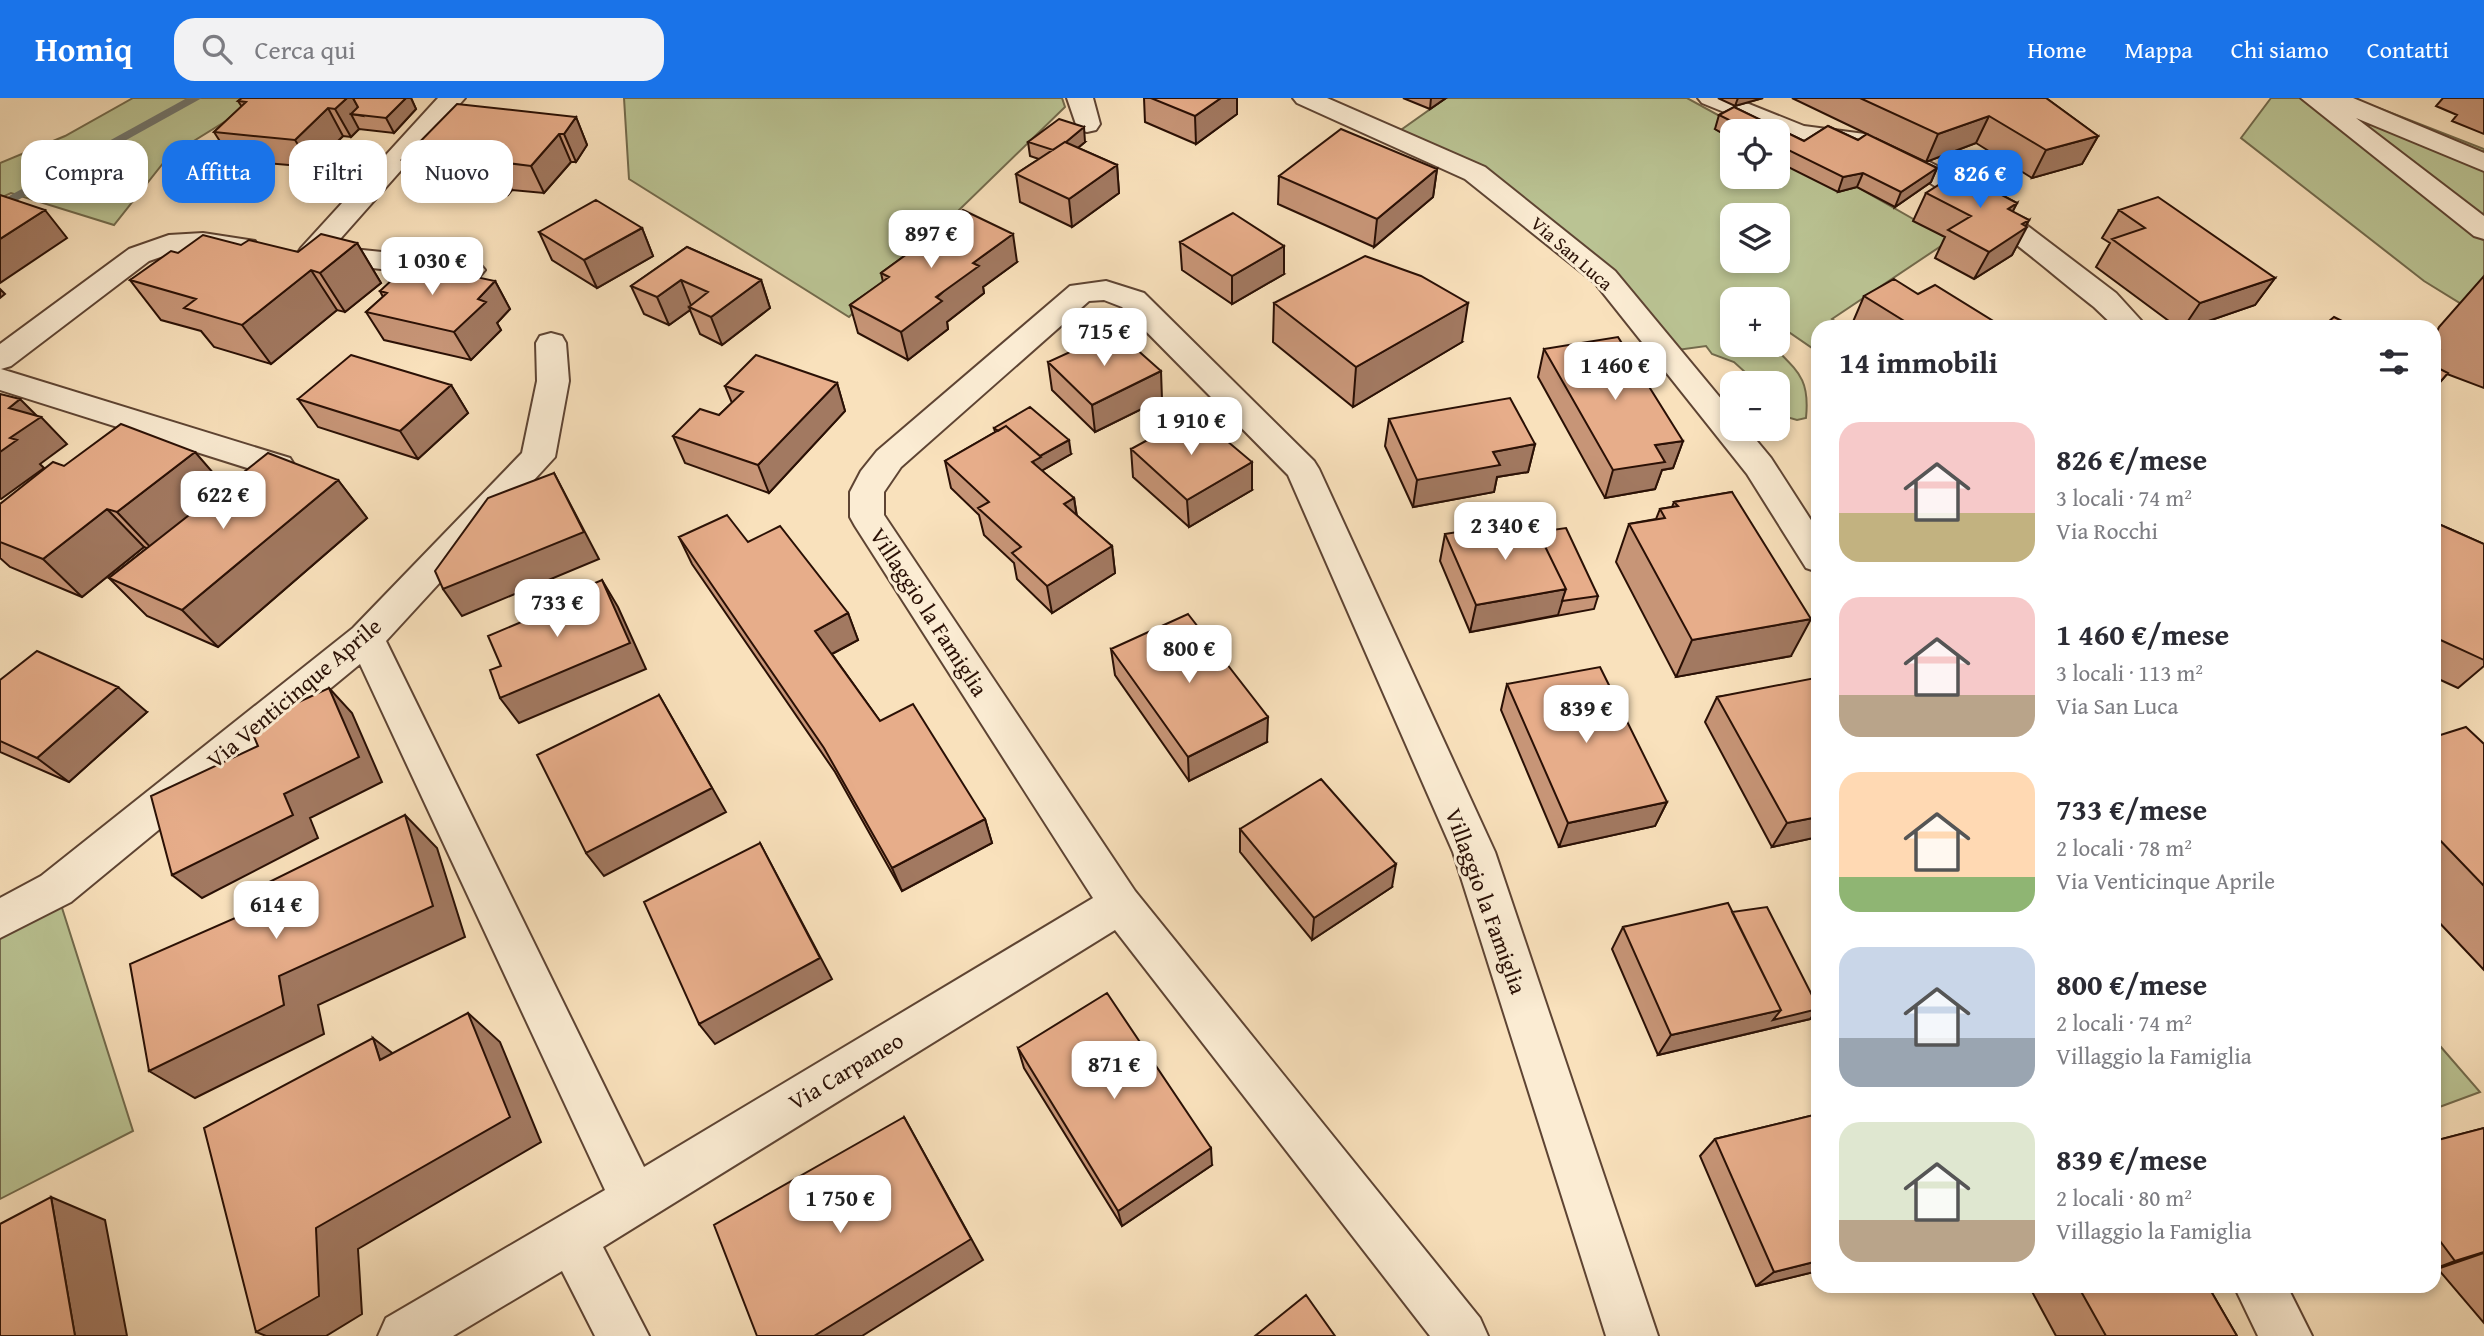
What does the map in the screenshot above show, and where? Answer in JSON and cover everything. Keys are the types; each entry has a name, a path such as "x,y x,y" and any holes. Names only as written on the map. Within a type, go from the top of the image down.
{"street":[{"path":"288,251 452,98"},
{"path":"1080,98 1087,124"},
{"name":"Via San Luca","path":"1306,98 1475,173 1605,276 1759,466 1811,548"},
{"path":"1711,98 1799,133 1871,142 1965,192 2105,300 2119,320"},
{"path":"2315,98 2343,102 2484,163"},
{"path":"2315,98 2484,230"},
{"path":"0,359 139,255 169,244 203,242 470,270"},
{"name":"Villaggio la Famiglia","path":"1462,1336 1120,904 867,517 864,497 888,459 1080,293 1106,290 1133,300 1302,469 1474,852 1632,1336"},
{"name":"Via Venticinque Aprile","path":"0,919 56,889 366,638 538,457 553,381 551,343"},
{"path":"0,379 278,466"},
{"path":"366,638 635,1199"},
{"name":"Via Carpaneo","path":"404,1336 1120,904"},
{"path":"571,1237 623,1336"},
{"path":"2263,1293 2286,1336"}],"green space":[{"path":"133,98 263,98 195,140 162,140 162,165 148,182 148,140 55,140"},
{"path":"624,98 1062,98 1065,107 849,317 629,179"},
{"path":"1446,98 1687,98 1725,119 1720,119 1720,126 1715,129 1720,132 1720,189 1790,189 1790,166 1857,187 1950,240 1833,320 1811,320 1811,347 1790,333 1790,287 1720,287 1720,357 1712,354 1706,346 1670,351 1605,277 1398,132"},
{"path":"2271,98 2316,98 2376,107 2484,149 2484,318 2424,281 2241,138"},
{"path":"21,154 21,196 11,193 0,198 0,163"},
{"path":"43,203 131,203 114,225"},
{"path":"1720,357 1784,357 1804,384 1806,418 1790,418 1790,371 1744,371 1734,362"},
{"path":"56,889 133,1131 0,1199 0,919"},
{"path":"2441,1047 2480,1092 2441,1106"}],"building":[{"path":"242,98 347,98 335,109 328,108 295,140 214,132 246,102 238,101"},
{"path":"353,98 406,98 386,118 351,114 358,107"},
{"path":"1151,98 1221,98 1195,116"},
{"path":"1860,98 2046,98 2098,136 2046,150 1989,116 1938,134"},
{"path":"457,104 576,117 564,134 559,134 531,166 513,164 513,140 422,140"},
{"path":"1734,107 1759,119 1727,119 1719,115"},
{"path":"1059,119 1084,127 1053,150 1028,142"},
{"path":"1828,126 1858,140 1867,134 1937,168 1901,192 1863,173 1843,177 1790,151 1790,134 1804,141"},
{"path":"1341,129 1437,169 1377,219 1279,176"},
{"path":"1065,142 1117,165 1069,199 1016,174"},
{"path":"1965,168 2001,187 1994,191 2017,203 2008,209 2029,220 2022,224 2027,227 1989,252 1948,230 1971,216 1926,193"},
{"path":"0,195 45,210 0,239"},
{"path":"2158,197 2275,278 2200,303 2112,239 2145,228 2119,210"},
{"path":"596,200 642,228 584,260 539,232"},
{"path":"963,210 1013,234 973,263 979,266 936,297 942,301 901,332 850,305 889,277 881,273 922,243 920,240"},
{"path":"1233,213 1284,246 1232,276 1180,242"},
{"path":"321,234 357,243 320,273 311,270 242,325 184,308 196,299 130,280 171,251 178,253 203,235 241,245 249,240 298,252"},
{"path":"687,247 761,280 711,317 689,307 708,292 681,280 657,297 631,286"},
{"path":"1365,256 1421,276 1468,303 1356,367 1274,303"},
{"path":"410,263 495,281 478,299 486,302 454,332 366,312 387,293 380,291"},
{"path":"1894,279 1918,294 1935,285 1992,320 1903,320 1864,296"},
{"path":"1116,331 1161,371 1092,405 1048,362"},
{"path":"1618,337 1683,441 1655,445 1665,462 1613,470 1544,349"},
{"path":"351,355 451,385 400,431 298,399"},
{"path":"756,355 837,383 758,465 673,436 700,409 719,415 743,392 725,386"},
{"path":"2441,370 2448,373 2441,381"},
{"path":"0,394 20,399 9,408 41,417 10,438 17,440 0,452"},
{"path":"1510,398 1535,444 1493,452 1500,465 1417,480 1389,419"},
{"path":"1030,407 1069,440 1040,456 1006,426 998,431 994,428"},
{"path":"1195,414 1252,462 1187,500 1131,449"},
{"path":"121,424 195,452 117,512 107,509 43,559 0,542 0,504 53,462 64,466"},
{"path":"1006,426 1041,457 1032,462 1074,498 1064,504 1112,546 1047,586 1012,553 1021,547 978,508 989,502 945,461"},
{"path":"268,453 338,480 182,610 109,578"},
{"path":"554,473 584,532 443,589 435,571 488,498"},
{"path":"1732,492 1811,619 1692,640 1629,524 1665,518 1660,509 1678,506 1674,502"},
{"path":"727,515 748,542 780,526 848,613 815,631 880,721 913,704 985,819 892,868 824,748 679,537"},
{"path":"1532,520 1566,589 1476,605 1445,534"},
{"path":"2441,525 2484,544 2484,660 2441,640"},
{"path":"1566,528 1598,596 1562,601 1566,589 1538,532"},
{"path":"602,580 630,643 500,698 490,670 501,666 488,636 531,618 528,611"},
{"path":"1188,614 1268,717 1188,757 1111,649"},
{"path":"37,651 118,687 37,758 0,741 0,680"},
{"path":"1600,667 1667,802 1568,823 1507,684"},
{"path":"1811,679 1811,818 1787,823 1717,697"},
{"path":"329,688 359,757 284,794 293,815 172,875 151,796 258,746 249,725"},
{"path":"659,695 712,788 586,853 537,755"},
{"path":"2466,727 2484,744 2484,886 2441,841 2441,735"},
{"path":"1321,779 1396,864 1314,918 1240,829"},
{"path":"405,815 433,906 279,976 284,1005 149,1071 130,964 265,905 261,886"},
{"path":"760,843 820,958 699,1024 644,902"},
{"path":"1728,903 1781,1010 1671,1035 1623,927"},
{"path":"1767,907 1811,993 1811,1011 1773,1020 1781,1010 1732,912"},
{"path":"1107,993 1211,1148 1118,1211 1018,1048"},
{"path":"468,1013 510,1117 316,1228 319,1296 256,1332 204,1128 373,1038 380,1060"},
{"path":"1811,1116 1811,1263 1774,1272 1715,1139"},
{"path":"904,1117 971,1239 814,1336 757,1336 714,1225"},
{"path":"2484,1128 2484,1252 2455,1261 2441,1242 2441,1139"},
{"path":"51,1197 75,1336 0,1336 0,1224"},
{"path":"2082,1293 2212,1293 2237,1336 2106,1336"},
{"path":"1306,1295 1335,1336 1255,1336"}],"waterway":[{"path":"0,206 196,98"}]}
